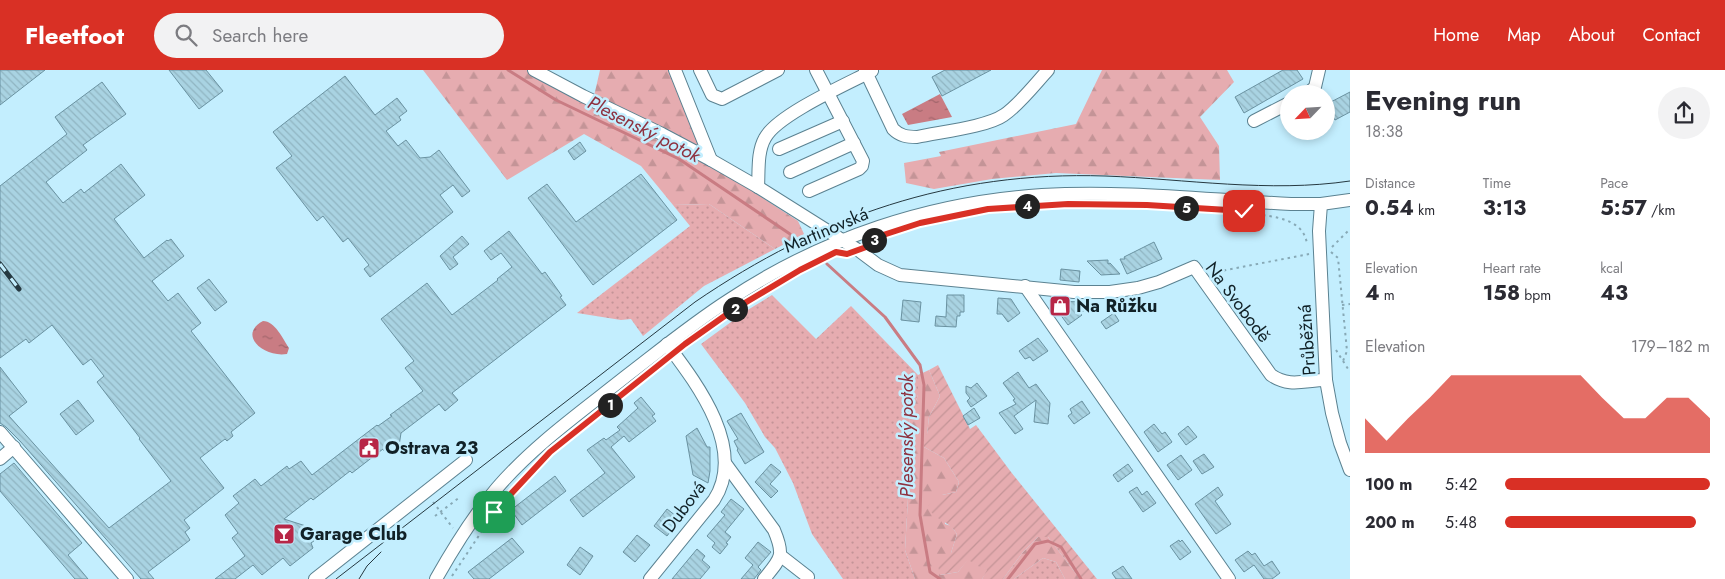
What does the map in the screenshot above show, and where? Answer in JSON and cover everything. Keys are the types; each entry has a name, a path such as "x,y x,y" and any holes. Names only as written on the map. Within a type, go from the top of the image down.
{"street":[{"name":"Na Svobodě","path":"534,70 711,160 758,187 858,250 878,265 900,275 1074,292 1110,292 1145,286 1194,267 1272,375 1280,381 1292,383 1326,380"},
{"path":"675,70 711,160"},
{"path":"700,70 712,95 722,99 778,70"},
{"path":"809,191 859,170 863,161 816,70"},
{"path":"758,187 760,154 766,137 772,129 786,118 868,71 893,129 897,133 908,137 917,137 999,118 1008,112 1048,70"},
{"path":"1315,85 1319,70"},
{"path":"1254,121 1280,108"},
{"path":"779,149 843,121"},
{"path":"790,172 854,143"},
{"name":"Martinovská","path":"436,579 474,517 513,470 558,430 667,344 729,299 765,277 841,241 877,227 920,214 987,200 1044,195 1102,194 1321,204 1350,200"},
{"name":"Průběžná","path":"1321,204 1319,231 1326,380 1340,443 1350,470"},
{"path":"1025,286 1229,579"},
{"name":"Dubová","path":"650,579 720,490 725,473 720,438 711,410 667,344"},
{"path":"0,432 127,579"},
{"path":"0,459 14,447"},
{"path":"315,579 466,460"},
{"path":"725,463 774,530 779,542 781,556 764,579"},
{"path":"781,556 808,577"}],"path":[{"path":"1263,215 1281,218 1296,225 1306,236 1307,245"},
{"path":"1350,229 1329,250 1338,258 1347,352 1343,361 1350,372"},
{"path":"1200,275 1309,254"},
{"path":"1342,305 1350,304"},
{"path":"1346,340 1350,338"},
{"path":"558,446 594,417"},
{"path":"450,579 494,512 550,452"},
{"path":"436,516 460,497"}],"green space":[{"path":"423,70 546,70 594,96 600,70 675,70 706,161 798,221 804,234 775,249 709,204 673,205 641,166 584,134 507,180"},
{"path":"1102,70 1227,70 1234,82 1200,117 1219,146 1220,180 1056,173 992,179 934,189 906,183 904,163 941,156 939,152 1076,124"},
{"path":"709,204 775,249 704,286 643,336 631,319 621,320 577,313 690,226 673,205"},
{"path":"772,295 816,339 851,306 918,375 918,395 910,417 905,550 915,579 843,579 812,534 793,483 775,448 765,437 745,403 701,344 746,311"},
{"path":"938,365 970,429 976,425 1011,472 1097,579 1080,579 1048,537 1038,537 1023,552 1003,579 982,579 987,570 968,560 958,572 940,575 937,561 951,553 957,534 948,524 933,514 928,506 942,495 956,492 959,482 944,458 924,447 924,437 927,434 929,417 940,396 929,370"},
{"path":"929,370 940,396 929,417 924,447 944,458 959,482 956,492 942,495 945,524 951,526 957,534 951,553 940,575 958,572 968,559 988,570 982,579 915,579 905,550 910,417 918,395 918,375"},
{"path":"1038,537 1048,537 1080,579 1065,579 1056,562 1043,558 1014,579 1003,579 1023,552"},
{"path":"1043,558 1056,562 1065,579 1014,579"}],"water":[{"path":"940,94 952,117 908,125 902,114"},
{"path":"263,321 271,324 278,331 289,348 287,354 278,354 262,349 253,339 256,327"}],"building":[{"path":"0,70 45,70 0,105"},
{"path":"169,70 206,70 223,91 199,109"},
{"path":"945,70 991,70 942,96 932,77"},
{"path":"1283,70 1297,70 1303,79 1293,85 1280,85 1280,92 1244,113 1235,97"},
{"path":"345,76 375,115 397,98 407,111 399,117 401,120 386,131 398,146 406,140 420,158 430,157 439,150 470,191 462,197 453,185 440,195 453,212 370,277 364,269 369,265 348,238 343,242 323,216 317,221 276,168 292,156 273,132"},
{"path":"102,82 126,114 83,145 87,150 46,182 63,203 81,189 84,193 121,164 145,195 114,219 144,258 171,239 184,256 152,281 168,301 178,293 201,323 191,331 255,413 231,432 233,436 227,441 225,439 200,458 224,488 184,520 190,528 185,532 190,540 148,572 154,579 141,579 20,441 0,423 0,367 27,402 9,416 109,528 171,481 97,382 104,376 91,359 83,365 52,325 29,343 26,339 0,358 0,186 67,134 55,117"},
{"path":"1350,92 1350,112 1335,120 1335,100"},
{"path":"580,142 586,151 574,160 568,151"},
{"path":"641,174 677,220 593,285 528,198 547,184 576,222"},
{"path":"509,231 542,274 545,272 566,305 452,393 458,400 445,411 439,404 401,433 399,446 392,445 384,451 383,449 352,473 350,471 313,500 311,498 284,519 309,527 318,538 311,543 313,548 290,566 283,558 262,575 253,565 235,579 215,579 245,556 232,538 238,533 225,515 239,503 233,496 255,479 261,486 287,466 289,469 301,461 312,475 423,391 405,368 414,361 381,319 427,283 452,315 512,267 501,253 491,260 484,251"},
{"path":"462,236 469,244 453,257 458,264 450,270 440,256"},
{"path":"1154,242 1162,259 1127,274 1120,259 1125,259 1124,257"},
{"path":"1108,260 1108,264 1110,263 1120,274 1101,275 1087,261"},
{"path":"1061,269 1080,271 1079,282 1060,280"},
{"path":"209,279 227,302 215,311 197,288"},
{"path":"947,295 964,295 964,312 960,312 960,316 957,316 956,327 935,326 936,316 946,317"},
{"path":"998,298 1011,299 1020,313 1008,322 1002,314 997,314"},
{"path":"903,300 921,302 919,322 901,320"},
{"path":"1057,301 1080,302 1085,310 1080,313 1082,315 1068,325 1054,306"},
{"path":"1114,313 1119,321 1106,329 1101,322"},
{"path":"1038,338 1048,351 1033,361 1030,357 1025,359 1019,351"},
{"path":"1018,372 1029,388 1036,384 1050,403 1048,424 1034,422 1036,400 1014,416 1023,429 1015,434 999,413 1016,404 1013,400 1015,399 1003,383"},
{"path":"977,383 987,396 971,407 967,401 970,398 966,393 966,386 971,388"},
{"path":"641,397 655,414 652,416 656,421 629,442 624,436 611,447 635,477 583,517 570,500 605,473 587,450 620,430 617,427 638,408 634,403"},
{"path":"78,400 94,421 76,435 60,414"},
{"path":"1082,401 1090,413 1074,424 1068,416 1072,413 1070,409"},
{"path":"974,408 980,418 968,425 963,416"},
{"path":"741,413 764,452 745,464 734,441 738,439 727,421"},
{"path":"1154,424 1162,434 1165,432 1172,442 1158,452 1144,432"},
{"path":"1188,426 1197,437 1186,445 1178,434"},
{"path":"697,428 707,447 710,447 708,483 693,475 686,436"},
{"path":"1204,454 1214,467 1202,474 1193,461"},
{"path":"1181,455 1192,470 1178,480 1167,465"},
{"path":"14,463 82,543 68,555 88,579 75,579 0,491 0,474"},
{"path":"771,464 781,472 770,484 778,491 771,498 755,482"},
{"path":"1128,464 1133,471 1118,482 1113,475"},
{"path":"555,476 566,491 522,525 511,510"},
{"path":"1137,487 1142,495 1147,491 1156,503 1143,512 1129,492"},
{"path":"1218,487 1223,495 1215,501 1231,524 1216,534 1195,504"},
{"path":"731,499 744,509 725,532 731,537 720,554 712,547 715,543 707,536 725,515 721,512"},
{"path":"667,509 680,519 667,536 654,526"},
{"path":"637,535 650,545 635,562 623,552"},
{"path":"512,538 524,552 489,579 474,579 468,572"},
{"path":"1179,540 1180,542 1182,540 1191,552 1180,560 1170,546"},
{"path":"758,542 771,552 758,567 761,570 754,579 741,579 753,565 745,558"},
{"path":"580,547 593,556 580,575 567,565"},
{"path":"697,549 705,556 702,560 710,567 700,579 672,579"},
{"path":"1248,551 1252,555 1255,553 1264,566 1272,561 1280,573 1272,579 1264,579 1254,565 1244,572 1235,560"},
{"path":"1123,566 1132,579 1116,579 1112,573"}],"waterway":[{"name":"Plesenský potok","path":"508,70 556,100 679,159 790,234"},
{"name":"Plesenský potok","path":"827,264 885,317 920,365 924,385 920,515 930,572 940,579"},
{"name":"Plesenský potok","path":"1008,579 1035,544 1048,541 1061,547 1081,579"}],"tram line":[{"path":"336,579 695,302 742,272 791,245 839,223 889,205 941,191 994,181 1048,176 1105,176 1289,186 1350,181"},
{"path":"359,579 367,566 381,552"}],"railway":[{"path":"0,264 19,289"}],"place":[{"name":"Na Růžku","path":"1060,306"},
{"name":"Ostrava 23","path":"369,448"},
{"name":"Garage Club","path":"284,534"}],"route":[{"path":"494,512 550,452 685,344 733,310 800,270 836,252 847,254 869,246 880,236 920,223 988,209 1068,204 1147,205 1244,211"}]}
